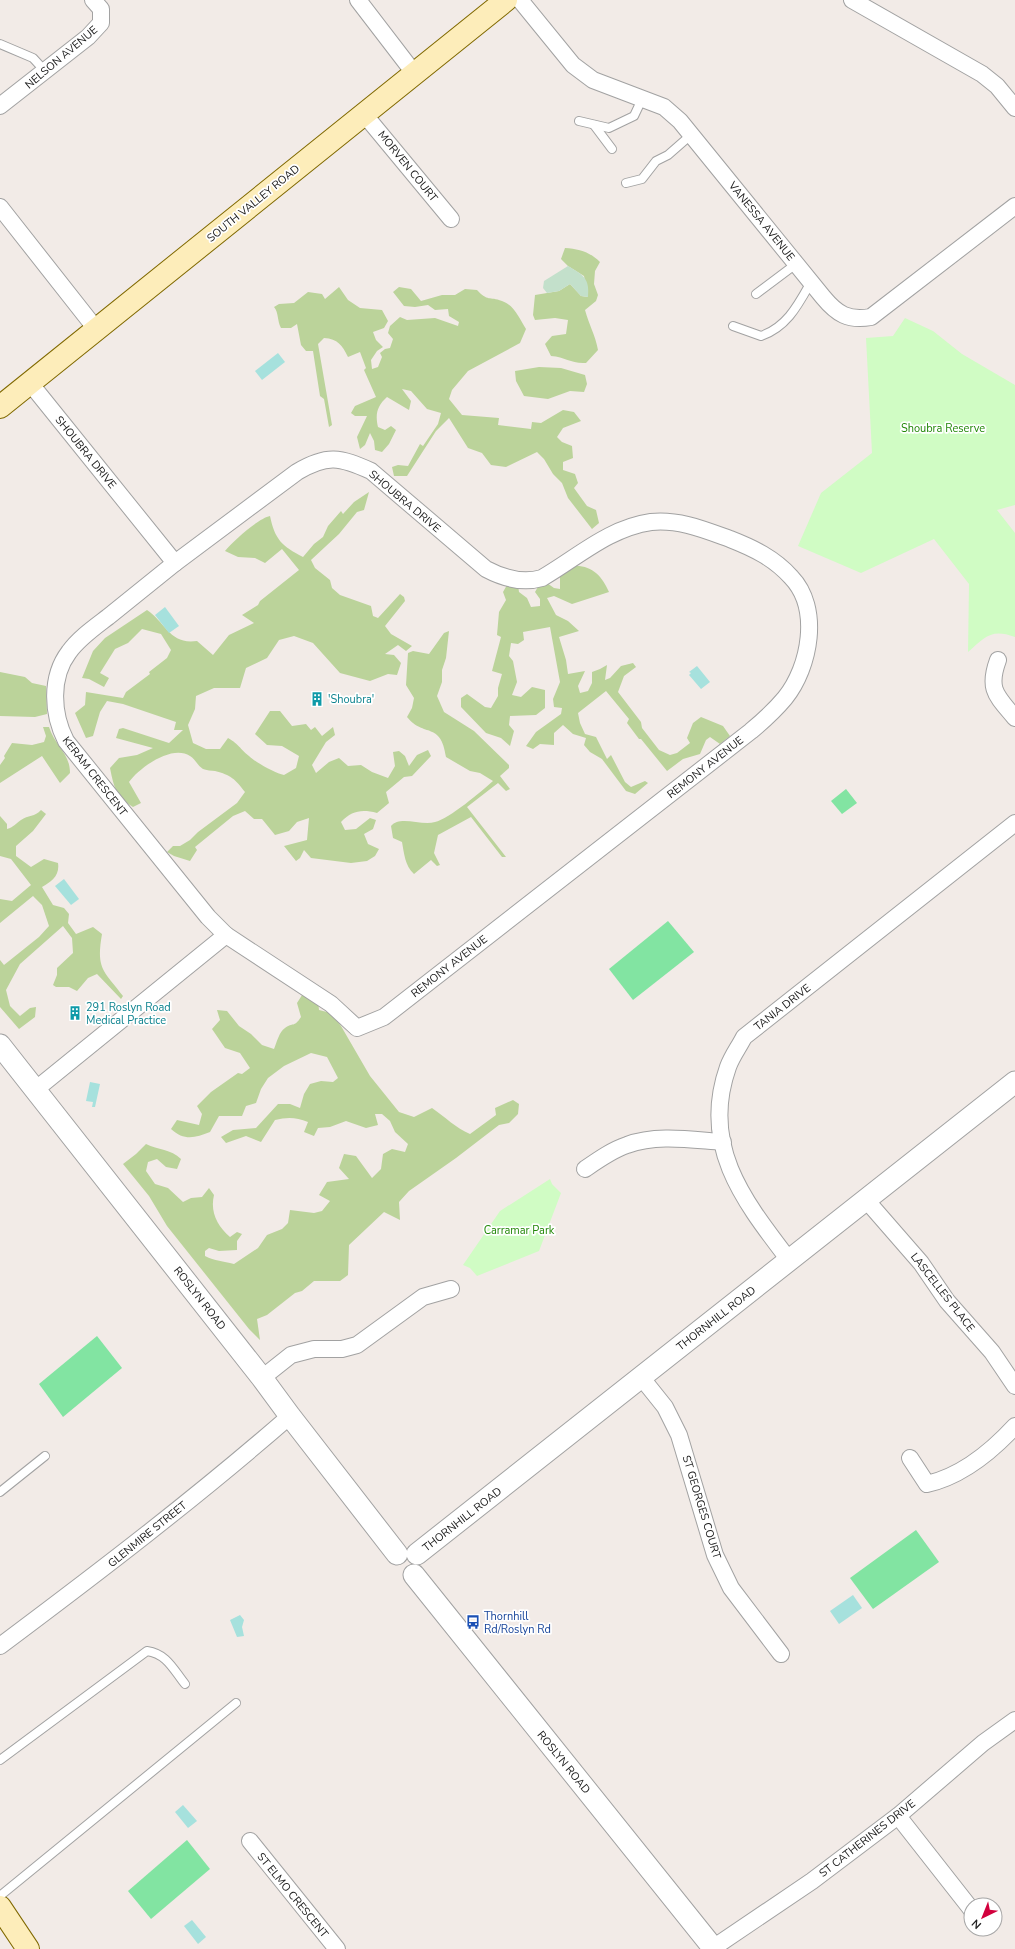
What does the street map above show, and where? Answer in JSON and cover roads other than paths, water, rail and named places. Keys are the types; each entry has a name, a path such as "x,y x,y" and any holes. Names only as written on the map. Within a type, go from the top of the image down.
{"main road":[{"name":"SOUTH VALLEY ROAD","path":"0,407 506,0"},
{"path":"0,1907 28,1949"}],"street":[{"name":"NELSON AVENUE","path":"0,106 88,37 101,23 101,10 92,0"},
{"path":"358,0 414,73"},
{"name":"VANESSA AVENUE","path":"520,0 573,65 593,80 642,97 664,107 680,121 834,310 844,316 860,319 871,317 1015,206"},
{"path":"852,0 982,74 997,86 1015,108"},
{"name":"MORVEN COURT","path":"364,114 451,219"},
{"path":"0,207 96,329"},
{"name":"SHOUBRA DRIVE","path":"30,383 175,563 297,472 312,463 330,458 354,463 372,471 463,550 486,569 498,576 518,580 535,580 552,572 609,535 631,526 653,522 684,523 742,543 776,562 793,578 803,596 808,615"},
{"name":"KERAM CRESCENT","path":"175,563 92,630 70,650 59,673 56,688 56,712 59,727 66,741 208,917 226,935"},
{"name":"REMONY AVENUE","path":"226,935 331,1004 357,1028 384,1017 751,731 770,714 789,692 805,661 810,637 808,615"},
{"path":"998,660 992,682 998,697 1015,718"},
{"name":"TANIA DRIVE","path":"789,1260 749,1207 730,1170 720,1127 722,1088 729,1065 744,1037 1015,823"},
{"path":"35,1090 226,935"},
{"name":"ROSLYN ROAD","path":"0,1045 262,1378 290,1416 407,1554 394,1561 395,1570 402,1576 406,1577 414,1575 713,1949"},
{"name":"THORNHILL ROAD","path":"407,1554 641,1377 789,1260 867,1201 1015,1082"},
{"path":"585,1169 601,1158 628,1144 662,1139 723,1142"},
{"name":"LASCELLES PLACE","path":"867,1201 921,1263 947,1301 992,1352 1015,1386"},
{"path":"262,1378 291,1355 314,1349 342,1349 357,1345 423,1297 451,1289"},
{"name":"ST GEORGES COURT","path":"641,1377 665,1407 679,1435 715,1555 729,1583 741,1604 781,1654"},
{"name":"GLENMIRE STREET","path":"0,1646 106,1567 205,1488 290,1416"},
{"path":"910,1458 931,1490 989,1452 1015,1426"},
{"name":"ST CATHERINES DRIVE","path":"713,1949 812,1881 898,1816 983,1743 1015,1720"},
{"path":"898,1816 963,1900"},
{"name":"ST ELMO CRESCENT","path":"250,1841 337,1949"}],"lane":[{"path":"0,44 36,60 45,71"},
{"path":"579,121 609,128 634,116 642,97"},
{"path":"594,125 612,149"},
{"path":"626,183 642,179 656,161 668,155 692,134"},
{"path":"756,294 796,264"},
{"path":"733,326 761,336 774,332 792,314 811,282"},
{"path":"0,1492 45,1456"},
{"path":"0,1760 147,1652 157,1653 166,1659 185,1684"},
{"path":"0,1896 236,1703"}],"water":[{"path":"278,353 285,362 262,380 255,371"},
{"path":"165,607 179,626 169,633 155,615"},
{"path":"697,666 710,682 701,689 689,675 691,673 689,672"},
{"path":"64,879 79,899 71,905 55,886"},
{"path":"90,1082 100,1084 95,1107 92,1107 93,1102 86,1101"},
{"path":"853,1595 862,1608 839,1624 830,1611"},
{"path":"240,1615 244,1620 242,1627 244,1636 237,1637 230,1620"},
{"path":"183,1805 197,1821 188,1828 175,1812"},
{"path":"192,1920 206,1937 198,1944 184,1926"}],"place":[{"name":"'Shoubra'","path":"317,699"},
{"name":"291 Roslyn Road Medical Practice","path":"75,1013"},
{"name":"Thornhill Rd/Roslyn Rd","path":"473,1622"}],"park label":[{"name":"Shoubra Reserve","path":"943,428"},
{"name":"Carramar Park","path":"519,1230"}]}
